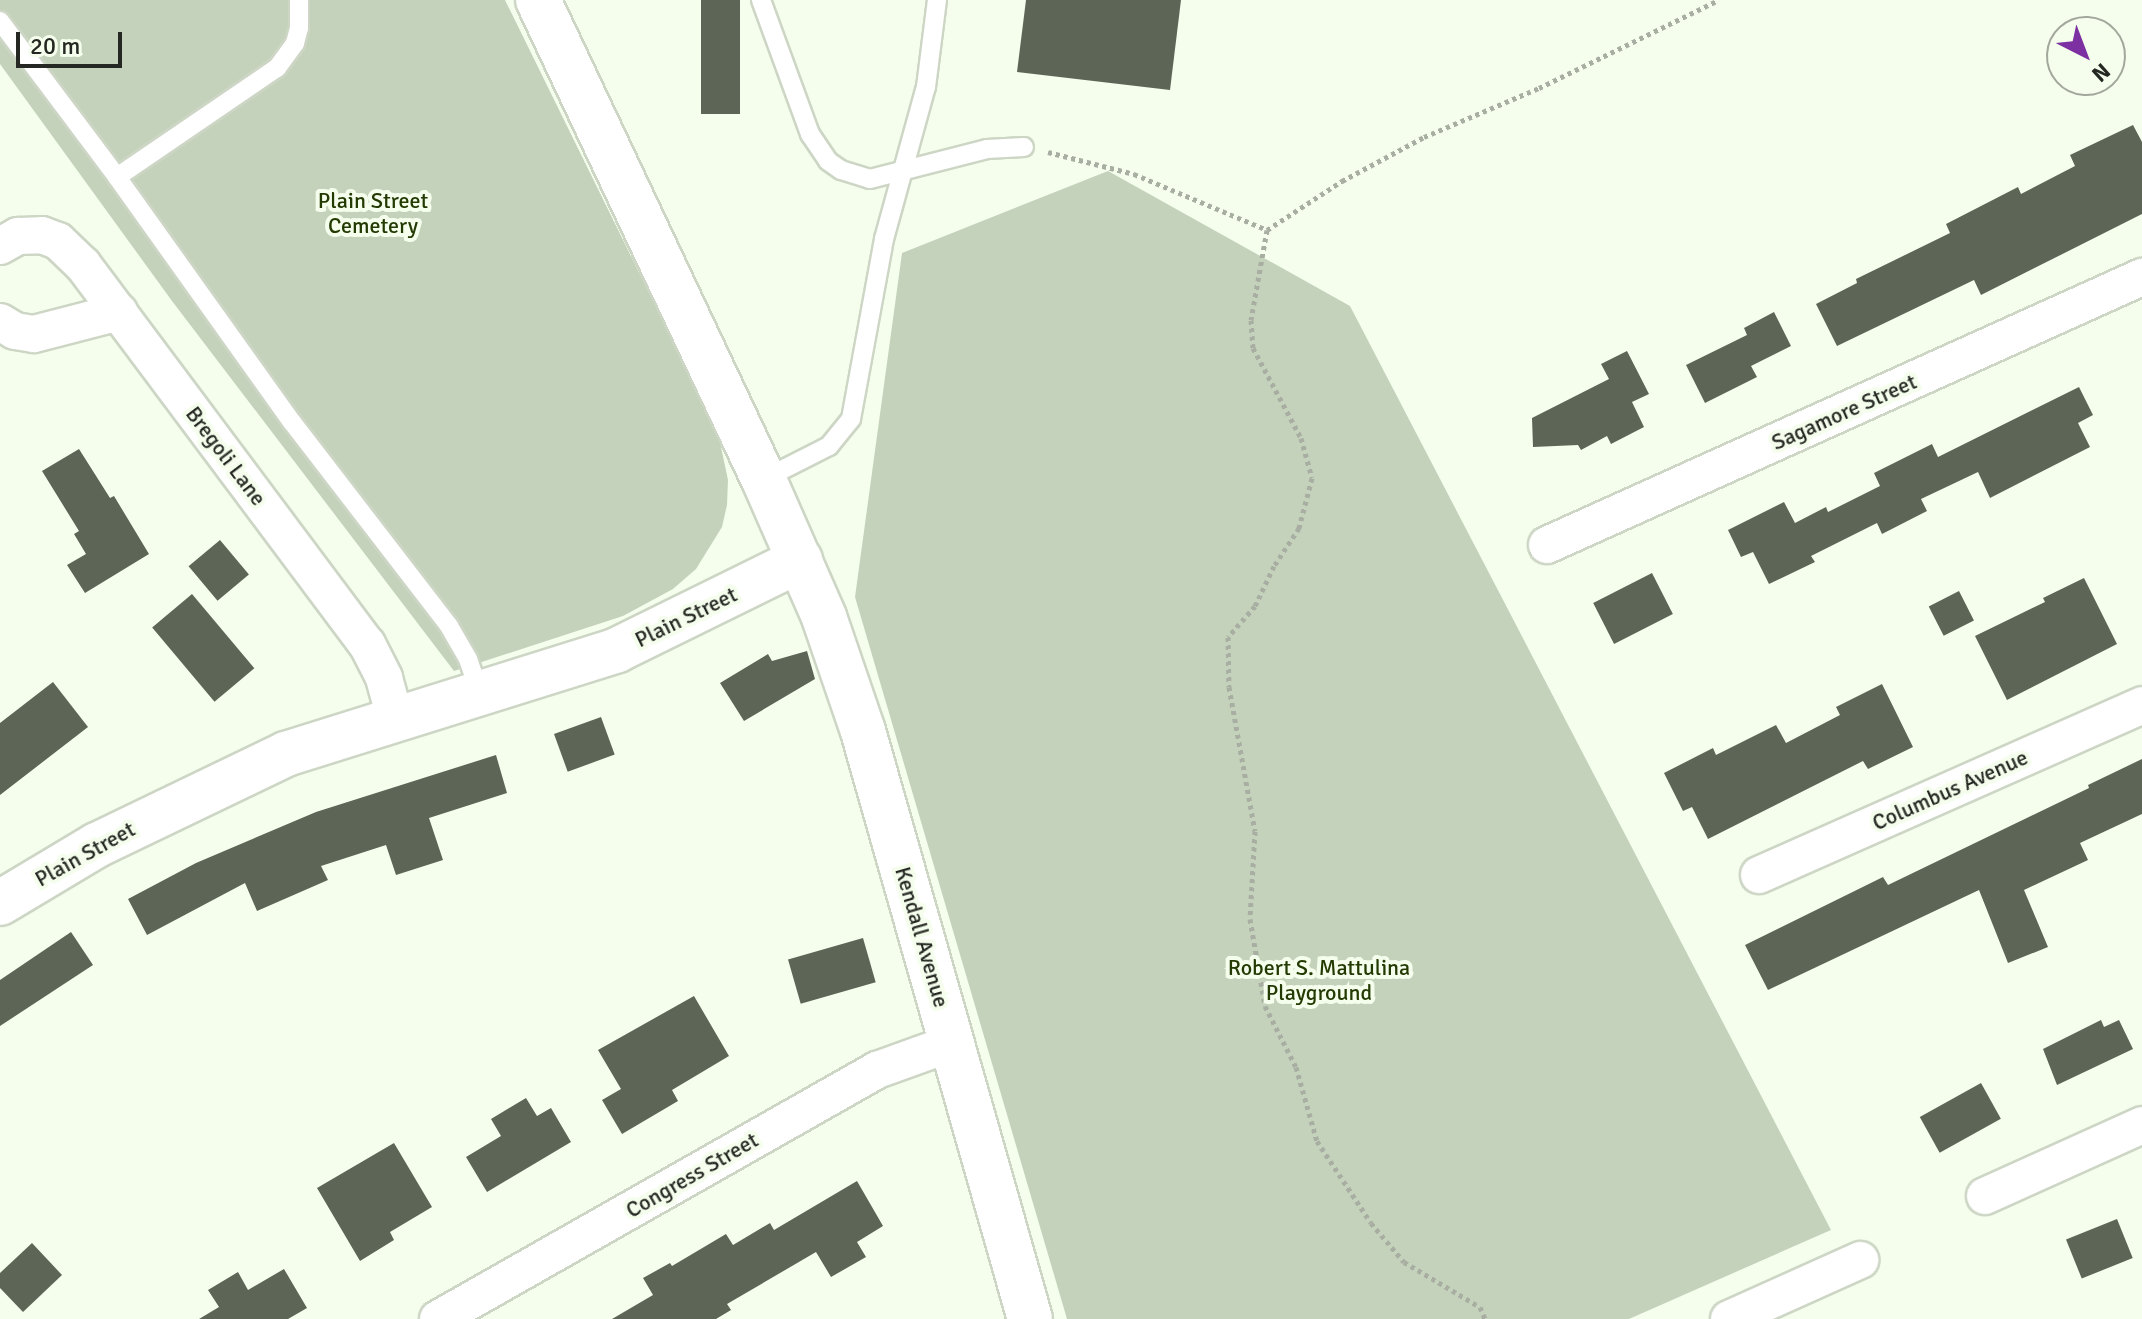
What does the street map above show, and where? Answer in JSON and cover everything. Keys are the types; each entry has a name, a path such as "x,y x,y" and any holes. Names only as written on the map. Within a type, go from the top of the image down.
{"street":[{"path":"538,0 800,560"},
{"name":"Bregoli Lane","path":"9,241 42,235 58,241 83,265 367,644 384,678 395,718"},
{"name":"Sagamore Street","path":"1547,545 2142,277"},
{"path":"0,322 15,331 34,334 119,312"},
{"name":"Plain Street","path":"0,903 97,845 286,754 617,650 800,560"},
{"name":"Kendall Avenue","path":"800,560 833,640 863,731 1030,1319"},
{"name":"Columbus Avenue","path":"1759,875 2142,705"},
{"name":"Congress Street","path":"438,1319 877,1070 952,1043"},
{"path":"1985,1196 2142,1125"},
{"path":"1729,1319 1860,1260"}],"lane":[{"path":"117,177 277,68 295,43 299,28 299,0"},
{"path":"761,0 810,134 828,161 854,176 870,179 987,149 1024,147"},
{"path":"764,480 829,446 851,419 884,239 926,87 937,0"},
{"path":"0,21 117,177 292,422 449,626 468,659 480,694"}],"path":[{"path":"1485,1319 1480,1307 1404,1262 1371,1223 1317,1141 1296,1067 1265,1006 1250,919 1255,831 1229,687 1228,637 1255,606 1274,566 1299,528 1312,478 1301,438 1253,348 1251,320 1267,230 1342,181 1424,137 1539,88 1719,0"},
{"path":"1024,147 1134,174 1267,230"}],"green space":[{"name":"Plain Street Cemetery","path":"0,0 505,0 718,433 728,480 727,505 722,527 696,569 673,589 623,616 454,671 172,301 0,64"},
{"name":"Robert S. Mattulina Playground","path":"1108,171 1350,306 1831,1230 1629,1319 1067,1319 855,597 902,253"}],"building":[{"path":"701,0 740,0 740,114 701,114"},
{"path":"1026,0 1181,0 1170,90 1017,72"},
{"path":"2133,125 2142,142 2142,214 1981,295 1974,280 1837,346 1816,304 1857,283 1856,279 1950,233 1946,224 2018,187 2021,194 2075,166 2070,155"},
{"path":"1774,312 1791,346 1751,366 1757,377 1705,403 1686,365 1747,335 1744,328"},
{"path":"1627,351 1649,394 1632,402 1644,427 1611,444 1607,436 1581,450 1578,445 1533,447 1532,418 1609,379 1601,364"},
{"path":"2079,387 2093,415 2078,423 2090,447 1990,498 1978,472 1921,499 1927,511 1882,534 1877,523 1811,556 1815,562 1769,584 1753,552 1741,557 1728,530 1784,502 1795,523 1826,507 1828,512 1880,486 1874,473 1932,444 1938,457"},
{"path":"79,449 110,498 114,496 149,554 85,593 67,565 86,554 74,534 79,531 42,471"},
{"path":"220,540 249,574 218,601 189,566"},
{"path":"1652,573 1673,614 1614,644 1593,603"},
{"path":"2084,578 2117,644 2007,700 1975,636 2045,602 2043,598"},
{"path":"1959,591 1974,620 1944,636 1929,606"},
{"path":"192,594 254,668 215,702 152,627"},
{"path":"807,651 815,679 744,721 720,683 768,654 772,661"},
{"path":"53,682 88,727 0,795 0,723"},
{"path":"1882,684 1913,747 1868,769 1863,761 1708,839 1692,807 1683,811 1664,773 1713,748 1716,755 1776,725 1786,743 1840,715 1836,707"},
{"path":"601,717 615,755 568,772 554,734"},
{"path":"496,755 507,793 429,818 443,860 396,875 386,845 321,866 328,880 257,911 245,883 147,935 128,899 196,863 316,812"},
{"path":"2142,759 2142,814 2080,843 2088,860 2024,890 2048,947 2008,963 1979,890 1768,990 1745,945 1883,877 1888,885 2089,788 2088,785"},
{"path":"71,932 93,965 0,1026 0,980"},
{"path":"863,938 876,982 801,1004 788,959"},
{"path":"694,996 729,1056 672,1090 678,1101 622,1134 602,1100 621,1089 598,1050"},
{"path":"2101,1020 2104,1027 2119,1020 2133,1049 2057,1085 2043,1049"},
{"path":"1981,1083 2001,1119 1940,1153 1920,1117"},
{"path":"526,1098 537,1116 551,1108 571,1142 487,1192 466,1157 501,1136 491,1119"},
{"path":"394,1143 432,1207 390,1232 394,1240 360,1261 317,1188"},
{"path":"857,1181 883,1226 857,1242 866,1257 831,1277 816,1252 727,1304 731,1310 716,1319 612,1319 653,1295 643,1278 670,1263 672,1266 726,1234 733,1245 770,1223 774,1230"},
{"path":"2117,1219 2133,1258 2082,1279 2066,1240"},
{"path":"32,1243 62,1275 23,1312 0,1288 0,1273"},
{"path":"284,1269 307,1308 288,1319 199,1319 219,1307 208,1290 238,1272 248,1290"}]}
